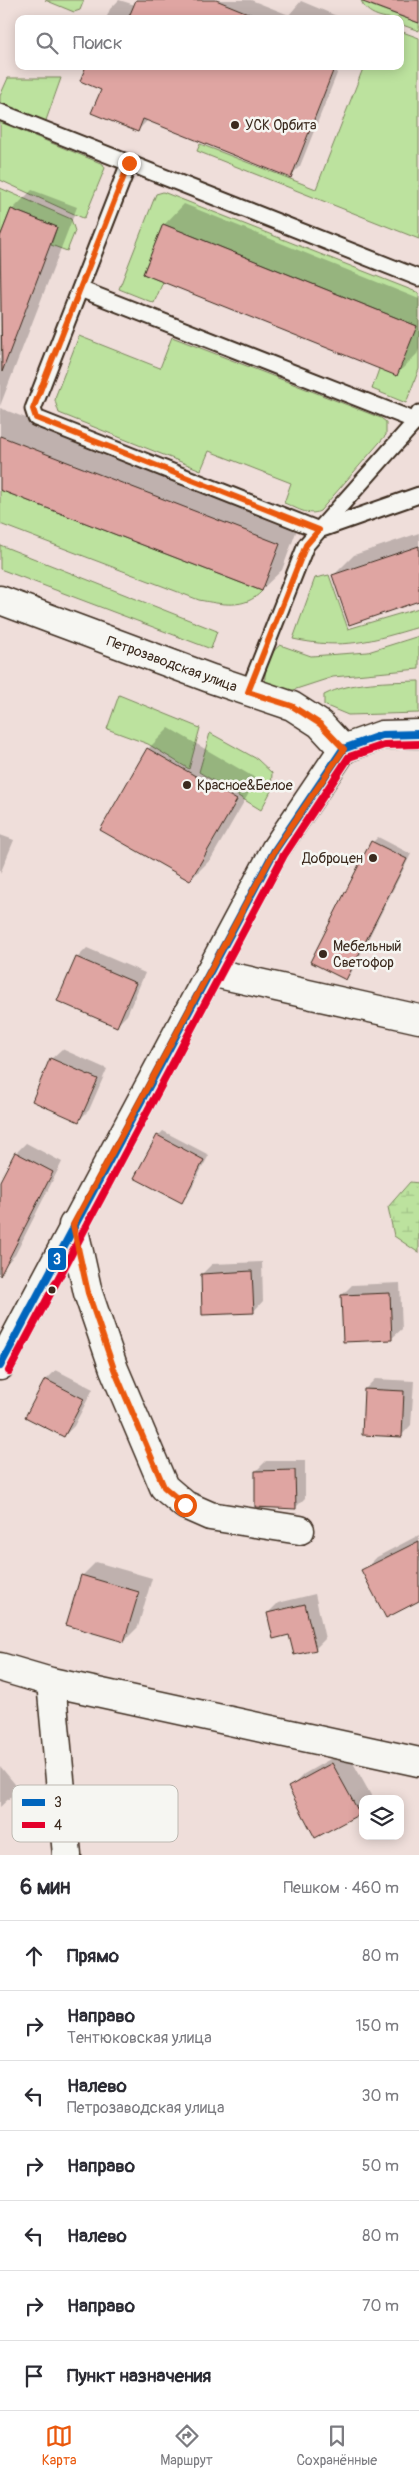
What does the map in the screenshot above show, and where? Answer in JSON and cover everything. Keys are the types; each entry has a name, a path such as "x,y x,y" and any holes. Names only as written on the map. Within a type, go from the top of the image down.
{"street":[{"name":"Петрозаводская улица","path":"0,600 248,692 292,706 320,724 344,749"},
{"path":"0,1366 73,1225 275,850 344,749 382,735 419,734"},
{"path":"210,972 419,1019"},
{"path":"73,1225 88,1293 114,1369 164,1487 185,1505 210,1516 300,1530"},
{"path":"0,1667 51,1682 419,1762"},
{"path":"51,1682 61,1785"},
{"path":"66,1842 67,1855"}],"lane":[{"path":"0,112 419,278"},
{"path":"129,163 33,409 36,418 319,530 419,495"},
{"path":"80,289 418,417 306,545 248,692"}],"green space":[{"path":"45,0 84,0 80,10 74,12"},
{"path":"361,0 372,0 370,5 397,15 375,15 367,10"},
{"path":"404,17 419,23 419,31 404,25"},
{"path":"404,32 419,38 419,239 197,151 200,144 316,189 362,70 404,70"},
{"path":"8,78 61,78 44,126 0,109 0,96"},
{"path":"0,122 103,164 105,168 85,217 83,218 0,180"},
{"path":"0,188 71,219 75,231 67,251 51,245 57,227 11,209 0,237"},
{"path":"163,192 419,293 419,369 406,403 372,389 379,369 417,326 163,224 143,274 163,282 154,303 119,289 156,194"},
{"path":"79,336 160,368 172,337 381,418 386,422 386,435 320,511 311,513 302,511 284,503 291,483 209,451 201,470 59,413 55,401 56,395"},
{"path":"0,490 262,591 248,601 240,603 224,604 199,600 0,524"},
{"path":"0,545 217,631 211,649 0,569"},
{"path":"329,575 348,629 419,608 419,627 371,640 343,644 327,644 293,639 315,578"},
{"path":"419,636 419,669 333,677 284,693 265,682 268,662 272,653 280,645 311,656 368,652"},
{"path":"419,681 419,713 348,715 324,705 324,695 346,687 370,683"},
{"path":"119,695 200,728 189,769 148,744 107,729"},
{"path":"210,733 257,759 272,773 271,791 261,810 199,772"},
{"path":"410,1182 419,1183 419,1253 394,1236 388,1207"}],"building":[{"path":"136,0 216,0 253,15 130,15"},
{"path":"363,0 419,0 419,23 404,17 404,15 398,15 363,2"},
{"name":"УСК Орбита","path":"84,70 333,70 291,178 143,119 138,132 91,113 101,90 80,81"},
{"path":"11,209 57,227 2,372 0,237"},
{"path":"163,224 417,326 397,376 143,274"},
{"path":"0,436 280,544 262,591 0,490"},
{"path":"419,546 419,601 349,625 332,575"},
{"path":"147,748 237,800 190,881 100,830"},
{"path":"371,841 407,859 346,980 310,962"},
{"path":"76,957 136,983 117,1027 57,1001"},
{"path":"50,1058 98,1079 79,1122 32,1101"},
{"path":"157,1135 204,1160 182,1203 134,1178"},
{"path":"15,1152 53,1172 0,1276 0,1181"},
{"path":"252,1271 254,1313 202,1315 201,1274"},
{"path":"390,1293 392,1340 343,1342 341,1295"},
{"path":"45,1379 84,1399 64,1437 25,1417"},
{"path":"364,1389 404,1391 402,1437 362,1435"},
{"path":"295,1470 296,1509 255,1507 255,1471"},
{"path":"419,1541 419,1601 386,1618 361,1570"},
{"path":"81,1575 139,1592 124,1642 66,1625"},
{"path":"305,1604 316,1650 294,1655 289,1635 273,1639 267,1613"},
{"path":"332,1763 359,1815 315,1838 288,1787"}],"transit line":[{"name":"3","path":"0,1366 275,850 343,749 382,735 419,734"},
{"name":"4","path":"9,1371 284,855 349,757 384,745 419,744"}],"place":[{"name":"УСК Орбита","path":"235,125"},
{"name":"Красное&Белое","path":"187,785"},
{"name":"Доброцен","path":"373,858"},
{"name":"Мебельный Светофор","path":"323,954"}],"route":[{"path":"129,163 33,409 36,418 319,530 306,545 248,692 292,706 320,724 344,749 275,850 73,1225 88,1293 114,1369 164,1487 185,1505"}]}
